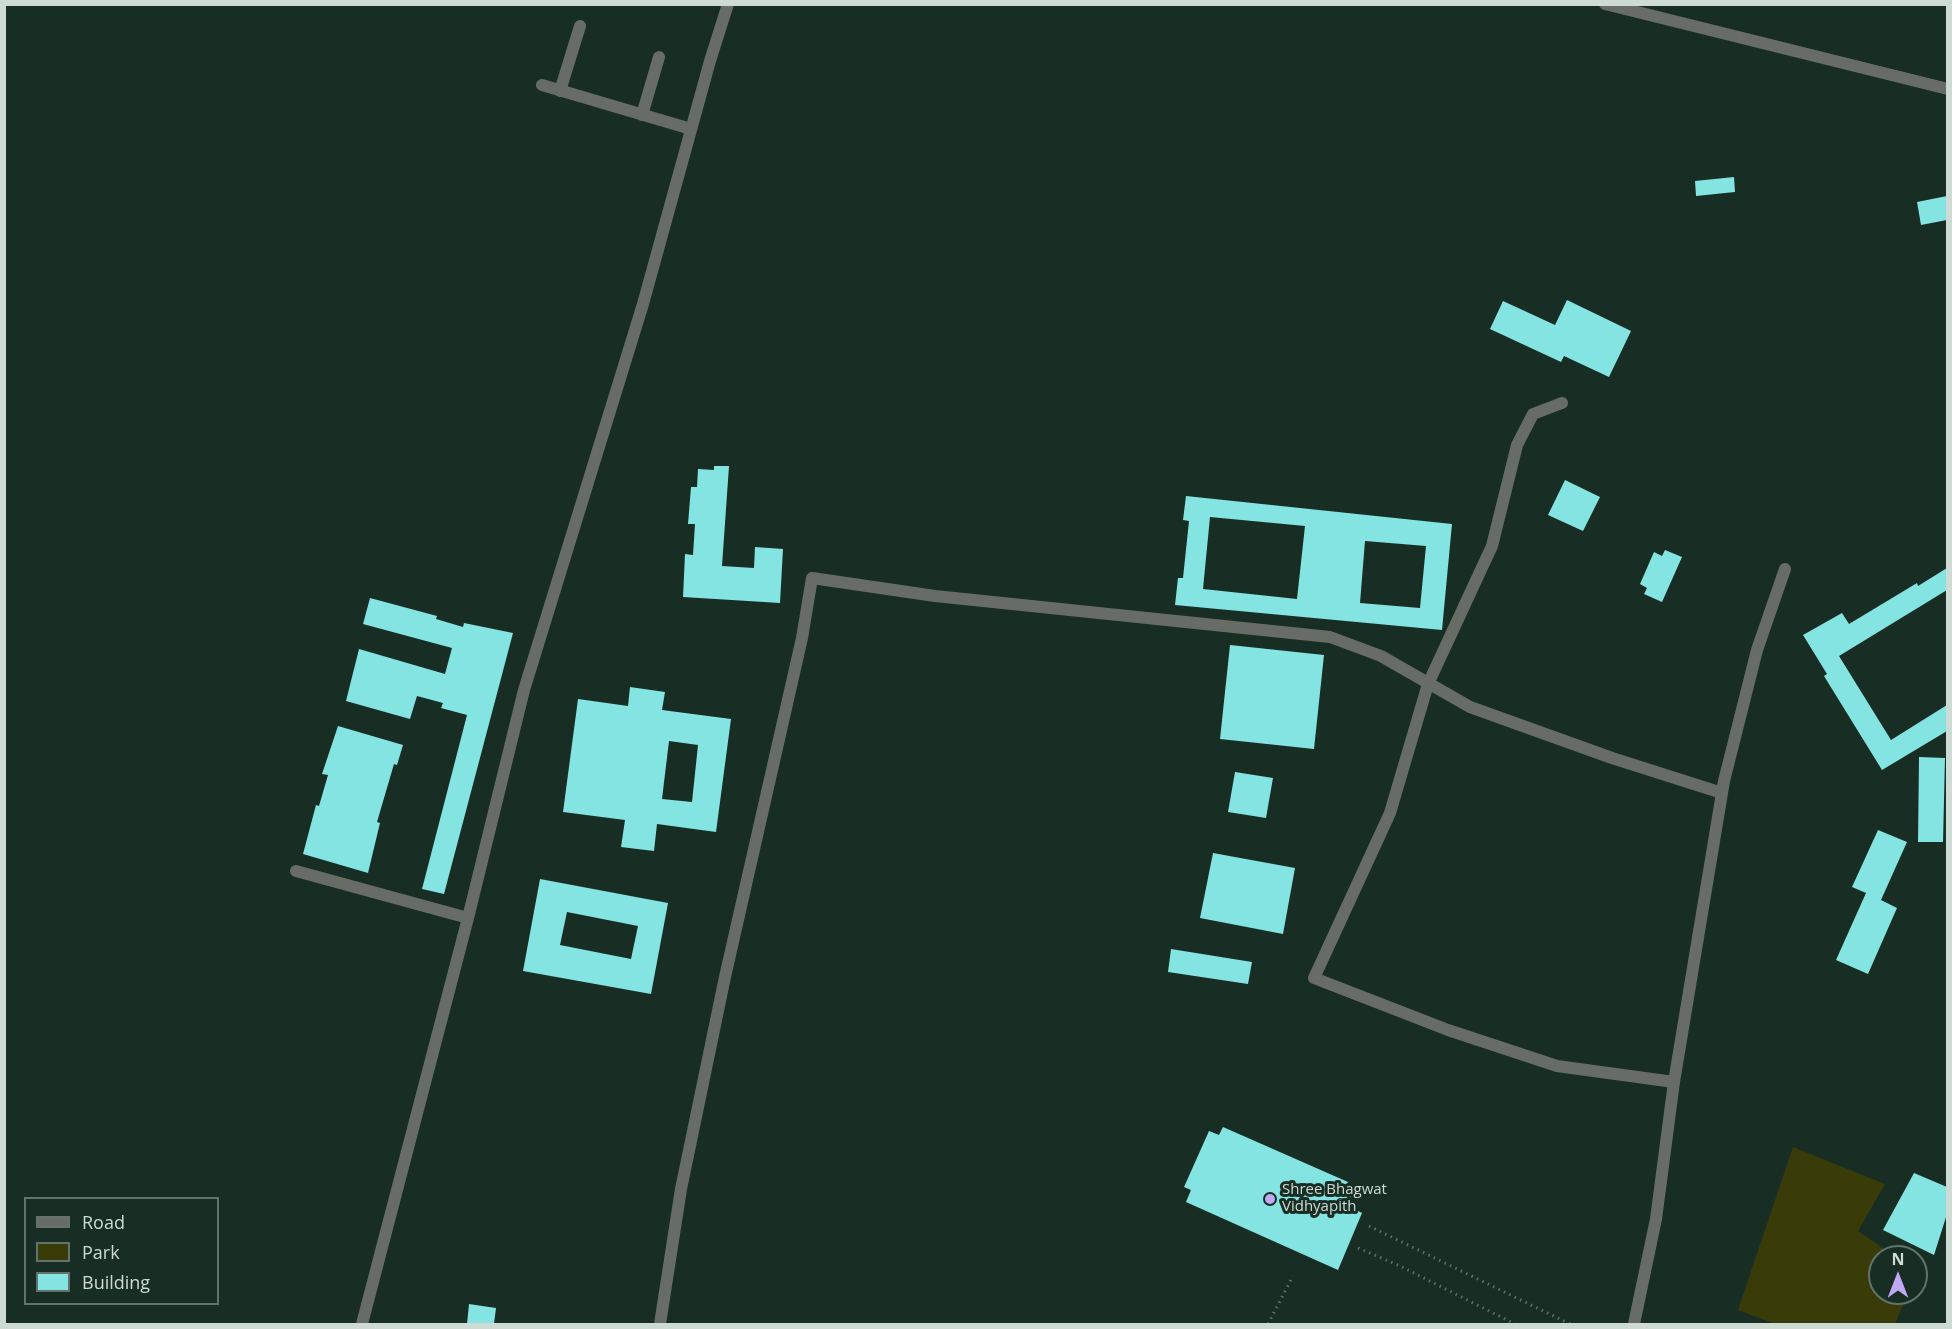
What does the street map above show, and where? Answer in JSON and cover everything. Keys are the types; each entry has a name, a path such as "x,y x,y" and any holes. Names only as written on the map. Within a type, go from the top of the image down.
{"street":[{"path":"362,1324 468,918 524,690 643,304 728,4"},
{"path":"1605,4 1947,89"},
{"path":"561,91 580,26"},
{"path":"642,115 659,57"},
{"path":"542,85 691,129"},
{"path":"1562,403 1533,414 1517,446 1492,546 1428,684 1390,813 1314,978 1448,1030 1557,1066 1674,1082"},
{"path":"1634,1324 1656,1219 1674,1082 1722,793 1757,650 1785,569"},
{"path":"660,1324 686,1167 725,977 802,638 812,578 935,596 1329,637 1381,656 1470,707 1611,758 1722,793"},
{"path":"296,871 468,918"}],"path":[{"path":"1369,1226 1570,1324"},
{"path":"1358,1248 1400,1266 1515,1324"},
{"path":"1268,1324 1293,1276"}],"green space":[{"path":"1793,1147 1885,1184 1858,1231 1878,1245 1868,1245 1868,1305 1903,1305 1895,1324 1775,1324 1738,1310"}],"building":[{"path":"1734,177 1735,192 1696,196 1695,181"},
{"path":"1947,196 1947,220 1921,225 1917,202"},
{"path":"1567,300 1631,331 1609,377 1564,356 1561,362 1490,329 1503,301 1555,325"},
{"path":"714,466 729,466 722,566 754,568 755,547 783,549 780,603 683,597 685,554 693,555 695,524 688,524 691,487 697,487 698,469 714,470"},
{"path":"1565,480 1600,497 1583,531 1548,515"},
{"path":"1186,496 1452,524 1442,630 1175,605 1178,578 1183,578 1189,521 1183,520","holes":["1210,517 1305,526 1297,599 1203,589","1365,541 1426,546 1420,608 1360,603"]},
{"path":"1665,550 1682,557 1662,602 1644,594 1647,588 1640,584 1654,552 1662,556"},
{"path":"1947,568 1947,590 1839,656 1891,740 1947,705 1947,731 1882,770 1824,676 1827,674 1803,635 1842,613 1849,624 1917,583 1918,586"},
{"path":"370,598 437,616 436,619 463,627 464,623 513,633 444,894 422,889 467,715 441,708 443,703 417,696 410,719 346,701 359,649 445,674 452,648 363,624"},
{"path":"1230,645 1324,655 1314,749 1220,739"},
{"path":"630,687 665,692 662,710 731,719 716,832 657,824 654,851 621,847 625,820 563,812 578,699 628,706","holes":["669,741 698,745 692,802 662,799"]},
{"path":"338,726 403,745 397,765 394,764 377,822 380,823 368,873 303,854 316,805 319,806 328,775 322,774"},
{"path":"1919,757 1945,758 1943,842 1918,842"},
{"path":"1235,772 1273,778 1266,818 1228,812"},
{"path":"1878,830 1907,842 1881,900 1897,908 1868,974 1836,960 1866,893 1852,887"},
{"path":"1213,853 1295,868 1283,934 1200,918"},
{"path":"540,879 668,903 651,994 523,971","holes":["567,912 638,926 631,959 560,945"]},
{"path":"1171,949 1252,962 1248,984 1168,972"},
{"name":"Shree Bhagwat Vidhyapith","path":"1223,1127 1348,1182 1344,1192 1354,1196 1349,1206 1362,1213 1338,1270 1186,1202 1191,1190 1184,1187 1209,1131 1219,1135"},
{"path":"1914,1173 1947,1187 1947,1214 1934,1255 1928,1252 1928,1245 1914,1245 1883,1230"},
{"path":"469,1304 496,1308 494,1324 467,1324"}],"place":[{"name":"Shree Bhagwat Vidhyapith","path":"1270,1199"}]}
